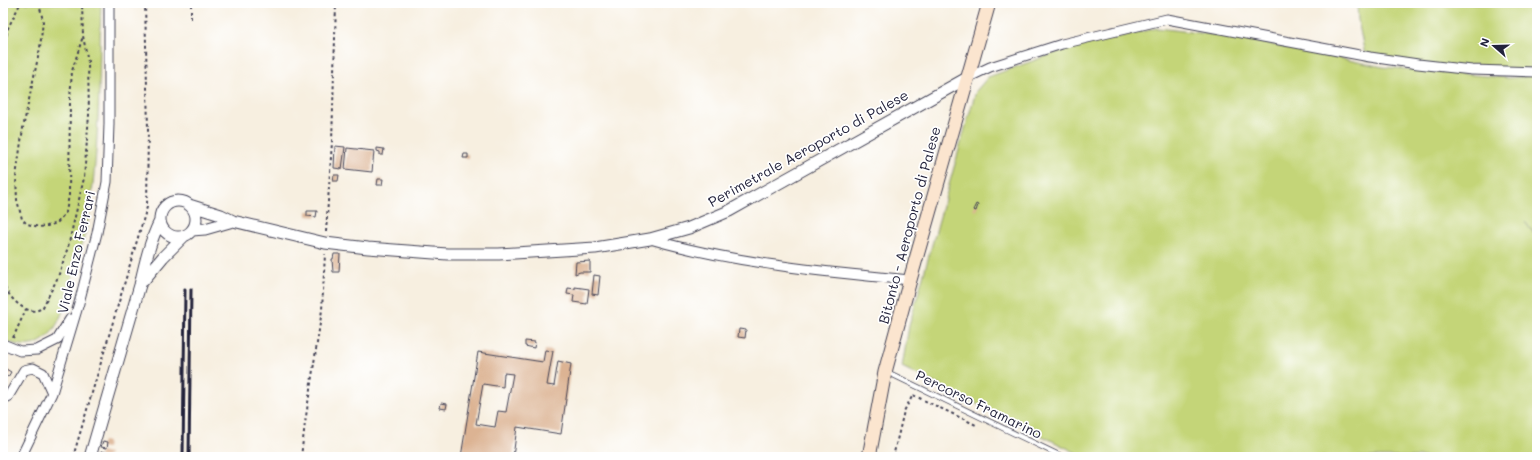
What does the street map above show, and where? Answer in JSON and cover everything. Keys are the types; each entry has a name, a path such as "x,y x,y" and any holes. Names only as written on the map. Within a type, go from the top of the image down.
{"main road":[{"name":"Bitonto - Aeroporto di Palese","path":"869,457 885,372 989,3"}],"street":[{"name":"Viale Enzo Ferrari","path":"36,428 52,393 79,304 97,233 106,182 109,124 109,3"},
{"path":"967,78 990,67 1062,44 1167,19 1370,57 1418,64 1472,70 1537,72"},
{"name":"Perimetrale Aeroporto di Palese","path":"189,204 233,220 325,243 368,248 447,254 500,254 595,248 650,239 689,228 730,211 967,78"},
{"path":"90,457 153,238 160,221 162,210 169,203 179,201 189,204 195,214 196,219 188,233 163,256 140,285"},
{"path":"160,221 164,231 174,237 233,220"},
{"path":"650,239 678,247 714,254 822,272 910,280"},
{"path":"7,342 20,351 25,352 37,350 57,340 79,304"},
{"path":"8,397 24,370 34,368 43,373 52,393"},
{"path":"17,457 36,428"},
{"path":"21,457 36,428"}],"lane":[{"name":"Percorso Framarino","path":"885,372 1063,457"}],"path":[{"path":"3,107 4,50 8,28 20,4 22,3"},
{"path":"39,3 43,21 40,48 22,135 16,177 17,200 22,219 27,224 39,227 57,223 66,212 69,195 70,98 72,71 83,36"},
{"path":"3,282 10,297 26,309 40,310 58,277 68,246 84,179 89,115 88,62 83,36 82,3"},
{"path":"73,457 147,207 148,129 145,3"},
{"path":"191,3 191,19"},
{"path":"7,342 26,309"},
{"path":"894,457 904,411 913,395 982,428"}],"green space":[{"path":"3,3 101,3 97,135 93,188 88,222 59,320 55,328 43,340 38,343 28,345 18,345 3,340"},
{"path":"1357,3 1537,3 1537,237 1525,222 1537,238 1537,457 1085,457 902,367 909,326 976,91 988,77 1063,50 1157,28 1234,37 1383,67 1509,78 1525,77 1428,64 1366,60 1358,20"}],"building":[{"path":"335,146 345,147 342,169 334,168"},
{"path":"347,148 374,151 372,172 345,169"},
{"path":"377,148 384,149 383,155 380,155"},
{"path":"464,154 468,154 468,158 463,158"},
{"path":"334,175 339,175 338,181 333,181"},
{"path":"378,179 383,179 382,185 377,185"},
{"path":"976,204 978,205 976,211 973,210"},
{"path":"307,211 317,211 316,217 307,216"},
{"path":"334,254 340,254 339,272 333,272 332,259"},
{"path":"590,261 590,272 580,272 575,274 576,262"},
{"path":"594,275 600,276 598,295 592,294"},
{"path":"575,287 589,289 587,304 573,302 574,295 567,294 568,288 575,289"},
{"path":"739,329 746,330 745,338 738,337"},
{"path":"525,341 535,342 534,348 525,346"},
{"path":"545,350 553,351 547,385 554,386 558,361 571,364 561,434 517,427 513,457 461,457 478,352 543,362","holes":["504,373 513,374 506,412 498,411 495,427 476,424 483,384 503,387"]},
{"path":"6,369 11,372 8,377 4,374"},
{"path":"441,403 447,404 446,409 440,408"},
{"path":"103,441 108,442 107,448 101,447"},
{"path":"101,451 109,453 107,457 99,457"}],"railway":[{"path":"183,457 185,289"},
{"path":"189,457 191,289"}]}
